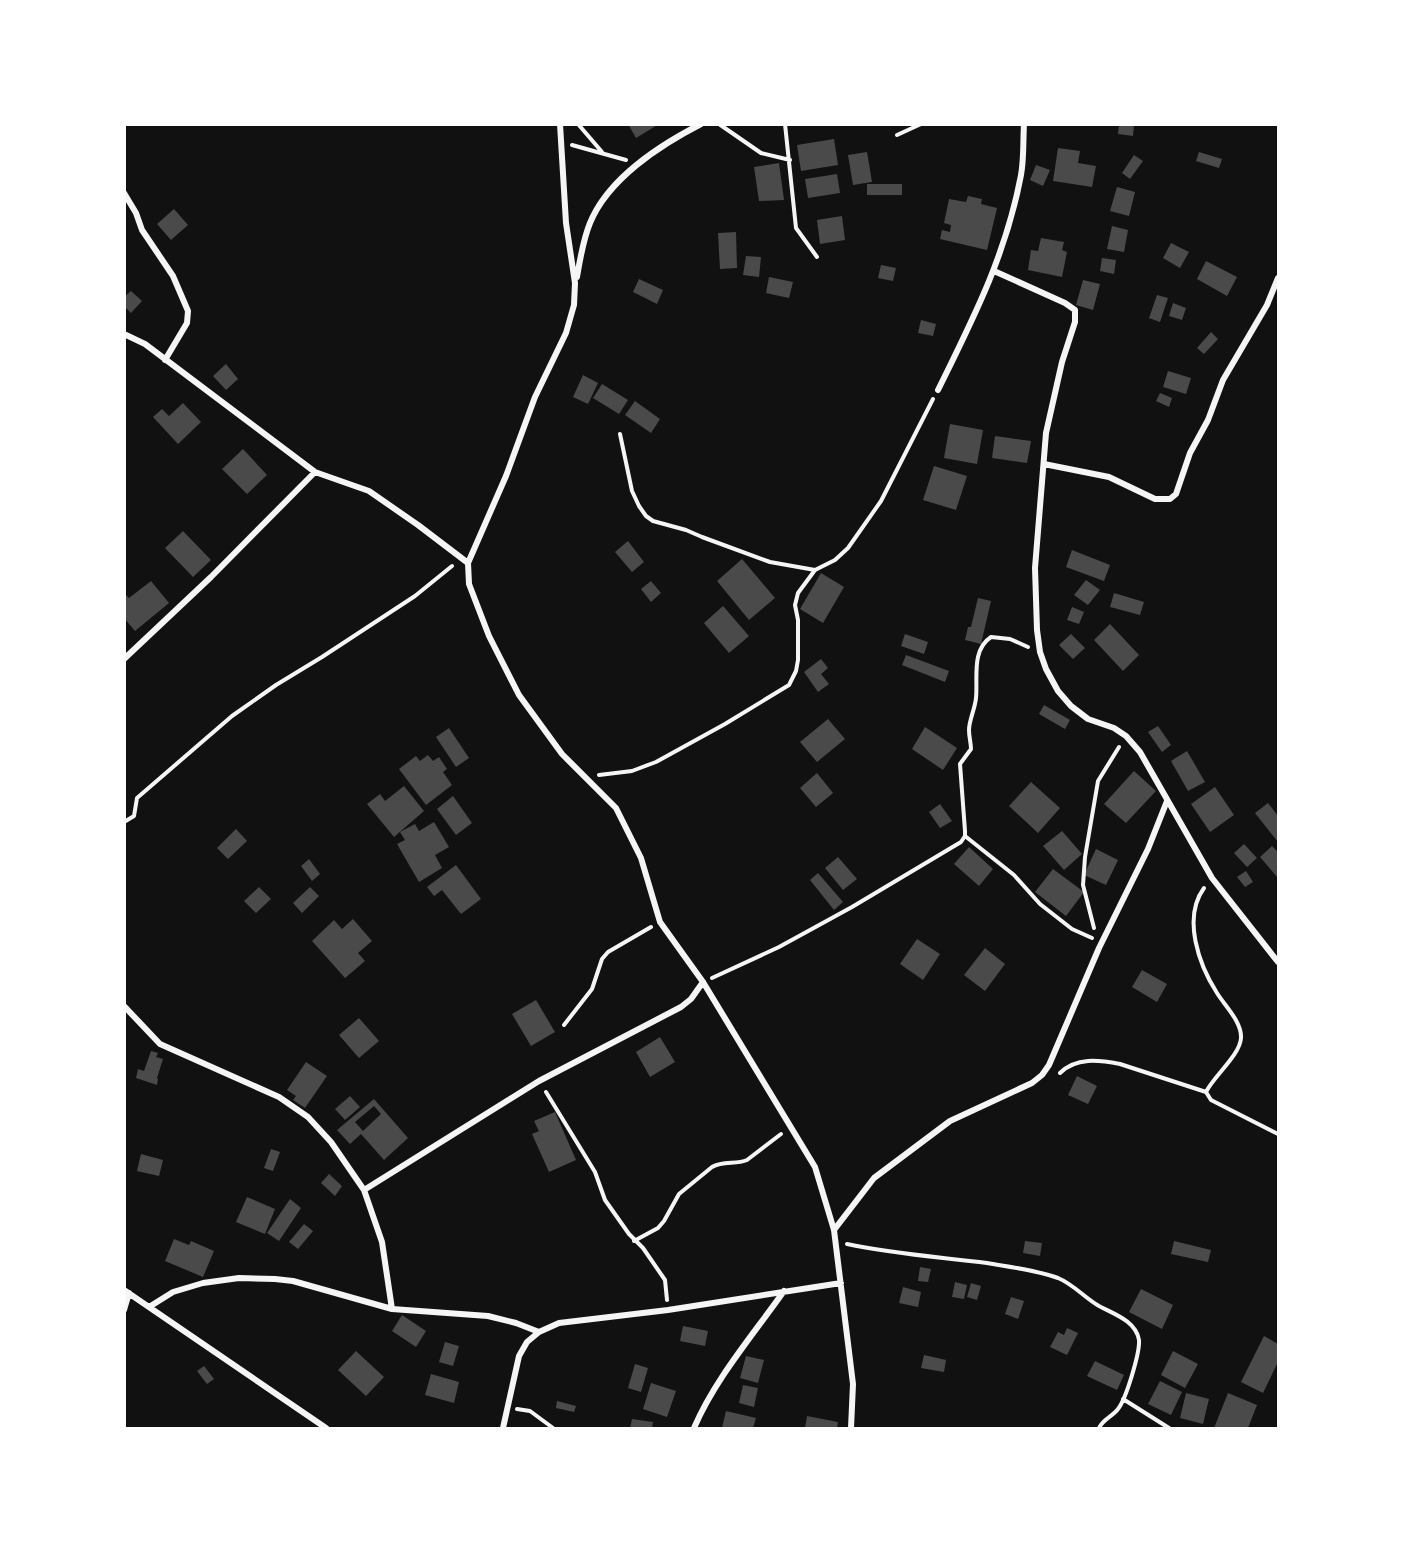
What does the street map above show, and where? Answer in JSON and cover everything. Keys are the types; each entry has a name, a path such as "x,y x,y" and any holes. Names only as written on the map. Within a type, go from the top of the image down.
{"street":[{"path":"560,124 566,223 575,283"},
{"path":"701,124 638,164 615,185 590,222 582,247 575,283 574,305 566,333 535,397 506,476 468,563 469,584 478,609 519,695 562,754 616,808 641,858 660,922 703,982 815,1167 836,1242 853,1384 851,1428"},
{"path":"938,390 982,301 994,271 1021,173 1024,124"},
{"path":"124,193 136,213 142,231 173,276 188,311 187,323 165,360"},
{"path":"994,271 1065,303 1075,310 1075,322 1052,402 1046,433 1035,568 1040,652 1058,691 1071,706 1088,719 1113,728 1126,736 1140,752 1212,878 1278,962"},
{"path":"1044,464 1109,477 1155,499 1170,499 1176,494 1190,453 1208,420 1223,380 1267,305 1278,278"},
{"path":"124,334 145,344 315,471 369,491 468,563"},
{"path":"124,659 211,577 315,471"},
{"path":"834,1230 874,1178 950,1120 1032,1083 1042,1075 1049,1065 1099,948 1148,849 1167,801"},
{"path":"364,1190 539,1081 681,1007 691,999 703,982"},
{"path":"124,1006 160,1044 279,1097 308,1117 331,1142 364,1190 382,1242 392,1308"},
{"path":"149,1307 173,1292 203,1283 239,1278 275,1279 293,1281 392,1308 488,1316 539,1332"},
{"path":"503,1428 519,1356 527,1341 539,1332 559,1323 668,1310 841,1283"},
{"path":"694,1428 720,1382 784,1291"},
{"path":"124,1310 127,1292 326,1428"}],"path":[{"path":"578,124 602,153"},
{"path":"719,124 761,153 790,160"},
{"path":"785,124 796,228 817,257"},
{"path":"897,135 921,124"},
{"path":"562,143 638,164"},
{"path":"586,777 632,771 656,762 789,685 798,660 796,599 815,570 835,560 848,548 881,501 938,390"},
{"path":"620,434 632,491 646,516 770,562 815,570"},
{"path":"124,822 134,816 137,798 232,716 415,596 462,559"},
{"path":"703,982 779,947 961,842 964,836 960,764 971,749 969,728 976,696 976,670 985,641 992,637 1010,639 1040,652"},
{"path":"964,836 1014,875 1040,904 1072,929 1097,940 1083,885 1085,857 1098,781 1126,736"},
{"path":"1206,1092 1236,1050 1241,1038 1239,1026 1203,967 1198,948 1194,908 1198,897 1212,878"},
{"path":"564,1025 592,989 602,959 608,952 660,922"},
{"path":"1059,1075 1069,1065 1077,1062 1106,1061 1120,1064 1206,1092 1211,1100 1278,1134"},
{"path":"539,1081 595,1172 606,1200 634,1241 644,1248 665,1280 668,1310"},
{"path":"634,1241 658,1228 679,1194 717,1163 747,1160 791,1126"},
{"path":"836,1242 885,1252 1010,1267 1061,1279 1093,1303 1123,1319 1136,1329 1139,1341 1138,1350 1123,1400 1118,1409 1099,1428"},
{"path":"1123,1400 1169,1428"},
{"path":"507,1408 530,1411 553,1428"}],"building":[{"path":"628,124 659,124 636,138"},
{"path":"1119,124 1134,124 1133,136 1118,134"},
{"path":"834,139 838,165 801,171 797,145"},
{"path":"1058,148 1080,151 1078,163 1096,166 1092,187 1053,181"},
{"path":"867,152 872,182 853,185 848,155"},
{"path":"1199,152 1222,159 1219,168 1196,161"},
{"path":"1134,155 1143,161 1130,179 1122,173"},
{"path":"779,163 784,200 759,201 754,167"},
{"path":"1036,165 1050,170 1043,186 1030,180"},
{"path":"837,174 840,193 808,198 805,179"},
{"path":"867,184 902,184 902,195 867,195"},
{"path":"1117,187 1135,192 1129,216 1110,211"},
{"path":"968,196 982,199 981,204 997,208 987,250 940,239 942,230 950,232 951,225 944,223 949,199 966,202"},
{"path":"174,209 188,225 171,240 157,224"},
{"path":"842,216 845,240 820,244 817,220"},
{"path":"1112,226 1128,230 1124,252 1107,249"},
{"path":"736,232 737,268 720,269 718,233"},
{"path":"1041,238 1064,242 1062,250 1067,252 1062,277 1028,270 1031,250 1038,251"},
{"path":"1171,243 1189,252 1180,268 1163,258"},
{"path":"746,256 761,257 759,277 743,275"},
{"path":"1102,258 1116,260 1114,274 1100,271"},
{"path":"1206,261 1237,277 1227,296 1197,279"},
{"path":"881,265 896,268 893,281 878,278"},
{"path":"769,277 793,282 789,298 766,293"},
{"path":"639,279 663,290 657,304 633,292"},
{"path":"1083,280 1100,284 1093,310 1076,305"},
{"path":"131,291 142,301 131,313 124,306 124,297"},
{"path":"1157,295 1168,298 1160,322 1149,318"},
{"path":"1173,303 1186,308 1182,320 1169,316"},
{"path":"921,320 936,324 933,336 918,333"},
{"path":"1211,332 1218,339 1204,354 1197,348"},
{"path":"226,364 238,379 226,390 213,376"},
{"path":"1168,371 1191,378 1186,394 1163,387"},
{"path":"583,375 598,383 588,404 573,397"},
{"path":"602,384 628,400 619,414 593,398"},
{"path":"1160,393 1172,398 1169,407 1156,401"},
{"path":"635,401 660,419 651,433 625,415"},
{"path":"183,403 201,422 178,444 153,417 162,409 169,416"},
{"path":"950,424 983,430 977,464 944,458"},
{"path":"995,436 1031,441 1027,463 992,458"},
{"path":"243,449 267,475 247,494 222,469"},
{"path":"934,466 967,476 956,510 923,500"},
{"path":"183,531 211,560 193,577 165,548"},
{"path":"628,541 644,562 632,572 615,552"},
{"path":"1072,550 1110,565 1104,581 1066,567"},
{"path":"742,559 775,598 749,620 717,581"},
{"path":"821,573 844,587 823,623 800,609"},
{"path":"1086,580 1100,590 1088,605 1074,595"},
{"path":"151,581 169,603 135,631 124,618 124,593 129,598"},
{"path":"651,581 661,593 651,602 641,589"},
{"path":"1114,593 1144,602 1140,615 1110,607"},
{"path":"978,598 991,601 981,644 965,640 968,627 971,627"},
{"path":"723,606 749,636 729,653 704,623"},
{"path":"1072,607 1084,612 1079,624 1067,620"},
{"path":"1110,624 1139,655 1123,671 1094,640"},
{"path":"905,634 928,642 924,654 901,646"},
{"path":"1071,634 1085,648 1073,659 1059,645"},
{"path":"906,655 949,671 945,682 902,665"},
{"path":"821,659 828,668 821,674 829,684 818,692 804,672"},
{"path":"1044,705 1070,720 1065,729 1039,714"},
{"path":"828,719 845,739 817,762 800,742"},
{"path":"1158,726 1171,745 1162,752 1148,732"},
{"path":"925,727 957,748 943,770 912,749"},
{"path":"449,728 469,758 456,767 436,737"},
{"path":"1187,751 1205,782 1188,791 1171,761"},
{"path":"428,755 433,761 439,757 447,769 443,772 452,785 426,805 399,769 416,756 420,761"},
{"path":"1134,771 1156,791 1126,823 1104,804"},
{"path":"817,773 833,793 816,807 800,788"},
{"path":"1031,782 1060,808 1038,833 1009,806"},
{"path":"404,786 424,811 394,837 367,804 380,794 385,801"},
{"path":"1215,787 1234,815 1210,832 1191,804"},
{"path":"453,796 472,823 456,835 437,809"},
{"path":"1268,803 1278,816 1278,842 1255,813"},
{"path":"940,804 952,821 940,828 929,812"},
{"path":"434,822 449,847 435,855 442,868 419,882 397,844 405,840 400,832 415,824 419,831"},
{"path":"236,829 247,841 228,859 217,848"},
{"path":"1062,831 1082,854 1064,870 1043,846"},
{"path":"1244,844 1257,858 1247,867 1234,853"},
{"path":"1272,846 1278,852 1278,878 1260,857"},
{"path":"969,847 993,869 979,886 954,864"},
{"path":"1096,849 1118,860 1106,885 1084,875"},
{"path":"838,857 857,879 843,890 825,868"},
{"path":"309,859 320,874 312,881 301,866"},
{"path":"456,865 481,899 461,914 442,890 434,896 427,887"},
{"path":"1053,869 1084,892 1066,916 1035,892"},
{"path":"1246,871 1253,882 1245,887 1237,877"},
{"path":"818,873 843,902 834,910 810,880"},
{"path":"259,887 271,899 256,913 244,901"},
{"path":"310,887 319,896 302,913 293,903"},
{"path":"353,919 372,941 358,953 365,961 345,978 312,941 334,920 342,929"},
{"path":"917,939 940,954 923,980 900,964"},
{"path":"985,948 1005,964 985,991 964,975"},
{"path":"1142,970 1167,984 1157,1002 1132,987"},
{"path":"536,1000 555,1032 531,1046 512,1014"},
{"path":"359,1018 379,1041 359,1058 339,1035"},
{"path":"660,1037 675,1062 650,1077 636,1052"},
{"path":"151,1051 158,1053 156,1057 163,1059 157,1085 136,1078 138,1069 144,1071"},
{"path":"306,1062 327,1076 305,1108 293,1100 296,1096 287,1090"},
{"path":"1077,1076 1097,1086 1088,1104 1068,1095"},
{"path":"350,1096 360,1107 345,1120 335,1109"},
{"path":"374,1099 408,1138 384,1160 361,1134 350,1144 337,1130","holes":["374,1106 381,1114 363,1131 355,1122"]},
{"path":"555,1112 576,1160 549,1172 532,1134 539,1131 534,1121"},
{"path":"271,1149 280,1152 273,1171 264,1168"},
{"path":"141,1154 163,1160 159,1176 137,1171"},
{"path":"329,1174 342,1186 335,1196 321,1183"},
{"path":"247,1197 275,1209 265,1234 236,1222"},
{"path":"290,1199 301,1208 279,1241 267,1233"},
{"path":"304,1224 313,1231 298,1249 289,1242"},
{"path":"174,1239 189,1245 191,1241 214,1251 203,1277 165,1261"},
{"path":"1025,1241 1042,1243 1040,1256 1023,1253"},
{"path":"1174,1241 1211,1250 1208,1262 1171,1254"},
{"path":"920,1267 931,1269 928,1282 918,1281"},
{"path":"955,1282 967,1285 964,1299 952,1297"},
{"path":"971,1283 981,1286 977,1300 967,1297"},
{"path":"903,1287 921,1292 918,1307 899,1303"},
{"path":"1141,1289 1173,1305 1162,1329 1129,1312"},
{"path":"1011,1297 1024,1301 1018,1319 1005,1314"},
{"path":"402,1315 426,1331 416,1347 392,1331"},
{"path":"683,1326 708,1331 705,1346 680,1341"},
{"path":"1067,1328 1078,1333 1067,1355 1050,1347 1058,1332 1064,1335"},
{"path":"1264,1336 1278,1344 1278,1362 1263,1393 1241,1382"},
{"path":"445,1342 459,1346 453,1366 439,1362"},
{"path":"356,1351 384,1377 366,1396 338,1370"},
{"path":"1173,1351 1198,1364 1185,1388 1161,1375"},
{"path":"924,1355 946,1360 944,1372 921,1368"},
{"path":"746,1356 764,1360 758,1383 740,1378"},
{"path":"1095,1361 1124,1375 1117,1390 1087,1376"},
{"path":"635,1364 648,1368 641,1392 628,1388"},
{"path":"204,1366 214,1379 207,1384 197,1371"},
{"path":"431,1374 459,1382 454,1403 425,1395"},
{"path":"1160,1381 1182,1392 1171,1415 1148,1404"},
{"path":"651,1383 676,1391 667,1417 643,1409"},
{"path":"743,1385 758,1388 754,1407 739,1403"},
{"path":"1186,1393 1209,1399 1203,1424 1180,1418"},
{"path":"1228,1393 1257,1405 1248,1428 1214,1428"},
{"path":"557,1401 576,1406 574,1412 556,1408"},
{"path":"726,1411 756,1418 753,1428 722,1428"},
{"path":"807,1416 838,1422 837,1428 805,1428"},
{"path":"632,1419 653,1422 652,1428 630,1428"}]}
